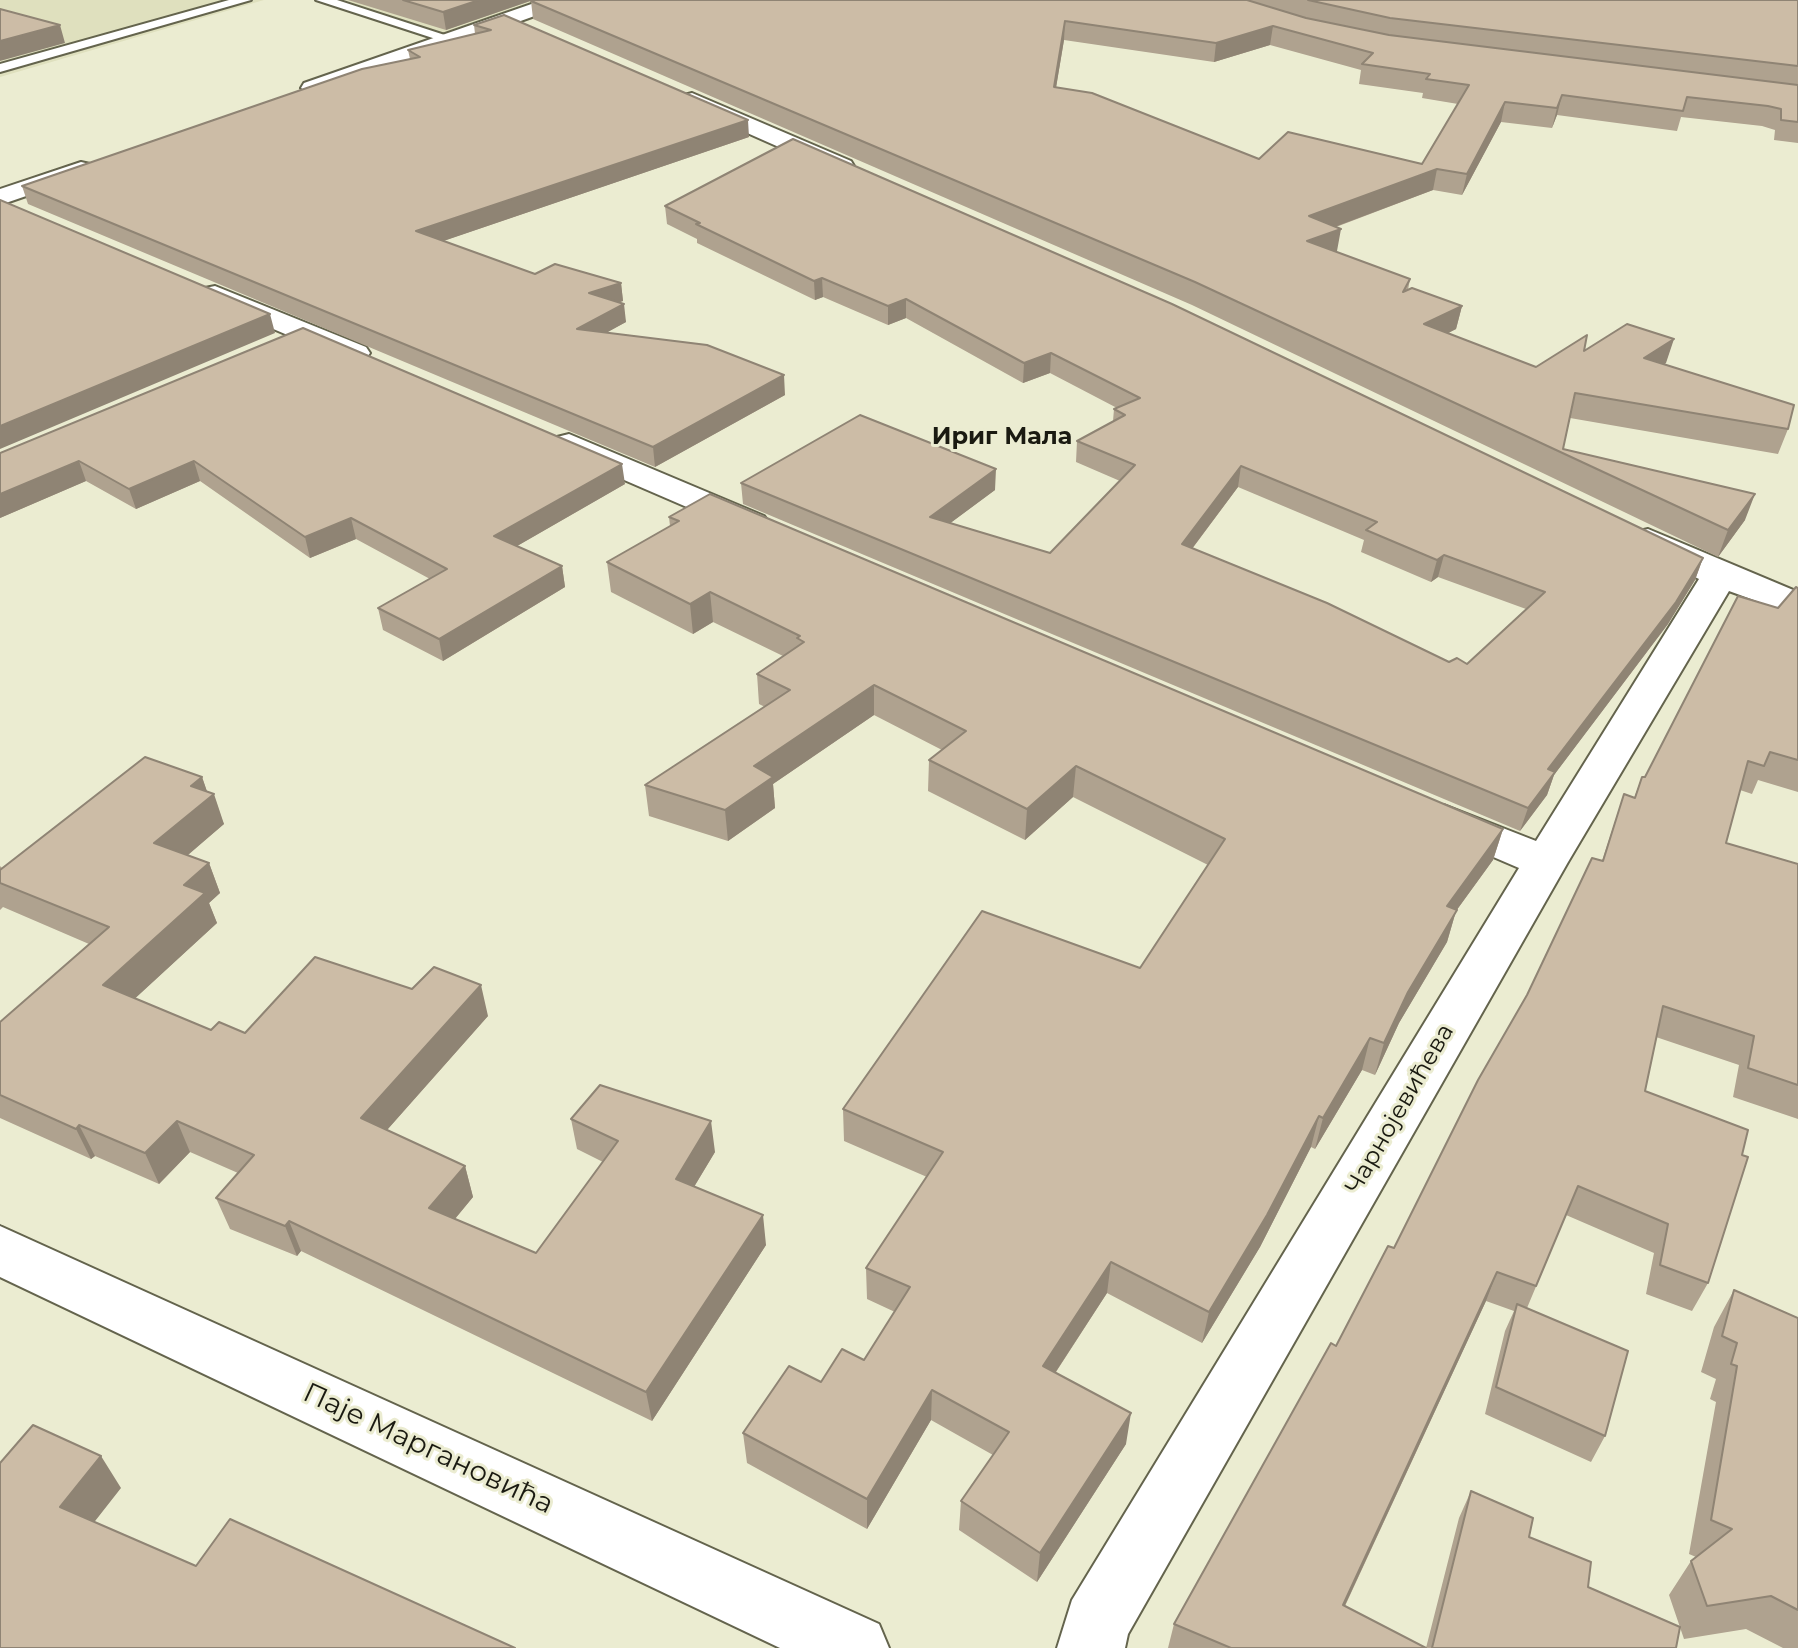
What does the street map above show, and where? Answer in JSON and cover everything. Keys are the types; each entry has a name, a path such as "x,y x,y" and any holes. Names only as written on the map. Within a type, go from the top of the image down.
{"street":[{"path":"285,97 561,0"},
{"path":"507,19 536,32"},
{"path":"668,90 873,179"},
{"path":"0,197 105,161"},
{"path":"191,284 381,364"},
{"path":"264,351 308,333"},
{"path":"541,432 788,538"},
{"path":"1620,527 1720,575 1798,605"},
{"name":"Чарнојевићева","path":"1091,1648 1096,1624 1545,862 1720,575"},
{"path":"1414,806 1545,862"},
{"name":"Паје Маргановића","path":"0,1250 855,1648"}],"lane":[{"path":"0,68 244,0"},
{"path":"323,0 450,39"}],"shaded area":[{"path":"0,0 264,0 0,77"},
{"path":"336,0 543,0 446,34"}],"building":[{"path":"403,0 479,0 443,12"},
{"path":"1247,0 1306,18 1389,35 1798,85 1798,122 1781,120 1781,109 1768,106 1687,97 1683,111 1562,95 1557,108 1505,102 1467,174 1437,169 1309,216 1341,229 1307,241 1410,279 1403,292 1412,288 1462,306 1424,324 1536,367 1587,335 1584,351 1627,324 1674,339 1644,358 1794,405 1788,429 1575,393 1563,449 1755,494 1728,530 1195,282 531,1","holes":["1065,21 1216,43 1273,26 1373,53 1362,64 1430,74 1426,79 1469,85 1422,164 1288,132 1259,159 1092,93 1054,87"]},
{"path":"1308,0 1798,0 1798,66 1390,18"},
{"path":"0,9 60,25 0,41"},
{"path":"504,15 748,120 416,231 535,274 555,264 621,283 589,293 624,304 577,329 707,345 784,375 653,447 22,186 362,69 420,57 408,50 491,30 474,25"},
{"path":"793,139 1172,304 1703,558 1676,602 1548,769 1555,772 1528,808 741,483 860,415 996,469 930,517 1050,553 1135,465 1077,441 1125,415 1114,409 1140,398 1051,353 1024,363 906,299 888,306 822,278 814,281 665,206","holes":["1241,466 1377,522 1366,530 1437,560 1444,555 1545,592 1467,664 1457,658 1449,662 1327,603 1182,544"]},
{"path":"0,200 270,314 0,426"},
{"path":"303,328 622,464 494,536 562,566 439,639 378,608 447,569 351,518 305,537 194,461 129,489 79,461 0,494 0,453"},
{"path":"710,494 1503,829 1447,906 1457,910 1408,992 1384,1043 1370,1038 1323,1118 1319,1116 1267,1215 1209,1312 1111,1262 1043,1366 1131,1413 1040,1553 961,1501 1009,1432 932,1390 867,1499 743,1433 789,1366 821,1382 842,1349 864,1360 910,1287 866,1268 943,1152 843,1109 982,911 1140,968 1225,839 1076,766 1027,809 929,760 966,731 874,685 754,766 773,777 725,810 645,785 790,690 757,674 804,642 797,638 800,636 710,592 690,604 607,562 679,521 669,517"},
{"path":"1796,587 1798,760 1770,752 1764,766 1748,761 1726,843 1798,864 1798,1085 1748,1068 1754,1036 1663,1006 1645,1091 1748,1130 1742,1155 1748,1157 1708,1283 1660,1265 1668,1224 1578,1186 1536,1286 1497,1272 1343,1605 1426,1648 1231,1648 1174,1624 1331,1343 1336,1346 1388,1246 1394,1248 1478,1080 1527,995 1592,858 1603,861 1624,794 1635,798 1642,777 1645,777 1738,596 1778,608"},
{"path":"145,757 202,777 191,786 214,794 154,843 209,863 184,885 205,893 103,985 211,1030 219,1022 245,1033 315,957 412,989 434,967 481,985 361,1118 465,1166 429,1208 536,1253 618,1141 571,1119 600,1085 711,1121 676,1179 763,1215 646,1392 289,1221 285,1226 216,1198 254,1155 177,1121 145,1153 79,1125 76,1129 0,1095 0,1022 109,927 0,883 0,870"},
{"path":"1734,1290 1798,1318 1798,1610 1771,1596 1707,1606 1691,1561 1732,1529 1711,1520 1737,1366 1731,1364 1737,1343 1722,1336"},
{"path":"1517,1304 1628,1351 1605,1436 1496,1387"},
{"path":"33,1425 101,1456 60,1507 196,1566 230,1519 515,1648 0,1648 0,1463"},
{"path":"1471,1491 1533,1518 1529,1537 1591,1562 1588,1587 1680,1627 1676,1648 1432,1648"}],"district":[{"name":"Ириг Мала","path":"1002,437"}]}
